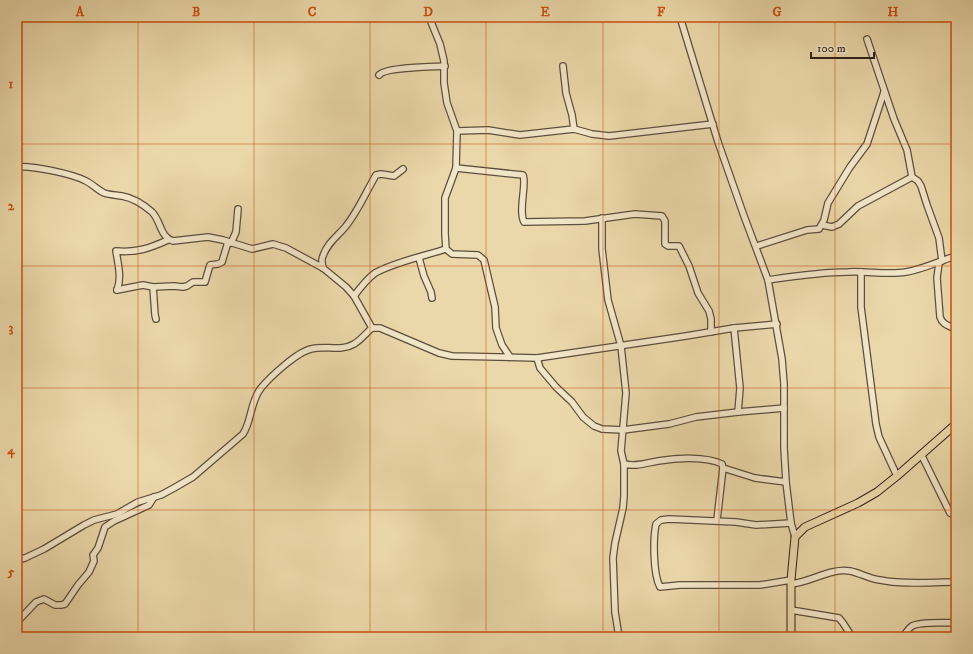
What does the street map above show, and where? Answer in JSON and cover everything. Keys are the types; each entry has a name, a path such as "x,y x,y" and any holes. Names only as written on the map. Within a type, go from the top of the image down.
{"main road":[{"path":"791,637 791,582 795,537 805,527 858,503 877,492 956,424"}],"street":[{"path":"429,17 440,44 445,66 444,83 447,103 457,131 456,168 445,198 446,249 452,254 478,255 484,260 494,307 496,328 502,344 510,357"},
{"path":"680,17 713,124 744,216 768,280 782,359 786,482 791,523 795,537"},
{"path":"867,39 883,83 884,92 906,150 912,176 922,186 926,205 939,238 940,262 937,278 940,317 945,325 956,330"},
{"path":"379,75 382,72 392,70 445,66"},
{"path":"563,66 566,94 574,129"},
{"path":"756,246 807,230 819,229 822,225 828,203 850,167 868,144 884,92"},
{"path":"457,131 488,130 520,135 574,129 592,134 609,136 713,124"},
{"path":"17,167 29,167 70,175 86,180 104,193 134,200 152,212 168,240"},
{"path":"456,168 523,175 522,217 524,222 584,221 635,214 662,216 665,221 665,244 668,246 679,246 689,266 698,293 709,311 711,319 711,332"},
{"path":"323,268 322,257 325,250 345,227 366,195 376,176 382,174 394,176 403,169"},
{"path":"822,225 832,227 839,224 858,206 912,176"},
{"path":"238,209 236,232 230,243 222,262 210,265 205,282 193,282 183,287 153,287 143,285 117,290 119,278 116,251 140,251 168,240 180,241 208,237 223,240 230,243 252,249 273,244 286,248 323,268 346,287 354,296 372,328"},
{"path":"602,218 602,249 608,300 621,346 626,393 621,451 624,464 623,508 614,543 613,558 615,612 619,637"},
{"path":"354,296 375,273 406,261 446,249"},
{"path":"768,280 813,274 907,272 956,256"},
{"path":"419,258 432,298"},
{"path":"861,272 861,307 876,424 897,476"},
{"path":"153,287 156,319"},
{"path":"17,560 44,549 94,520 117,514 138,502 161,495 192,478 236,441 247,428 256,394 272,376 298,355 309,349 344,348 353,345 372,328 380,328 439,353 452,356 537,358 734,328 777,324"},
{"path":"734,328 740,388 738,412"},
{"path":"537,358 540,368 556,387 572,402 583,417 594,426 602,429 623,430 669,424 696,417 784,408"},
{"path":"922,454 950,513 956,516"},
{"path":"624,464 639,465 664,460 692,459 718,462 722,464 723,468 717,520"},
{"path":"723,468 755,478 786,482"},
{"path":"17,622 36,602 44,599 55,605 65,604 89,572 94,561 93,555 98,548 106,527 114,521 149,505 154,497"},
{"path":"791,523 756,526 717,520 661,520 656,524 655,536 657,581 660,587 680,585 760,585 791,582 802,583 829,573 850,571 880,580 956,582"},
{"path":"791,610 839,618 844,622 852,637"},
{"path":"901,637 904,636 913,626 922,624 956,623"}]}
